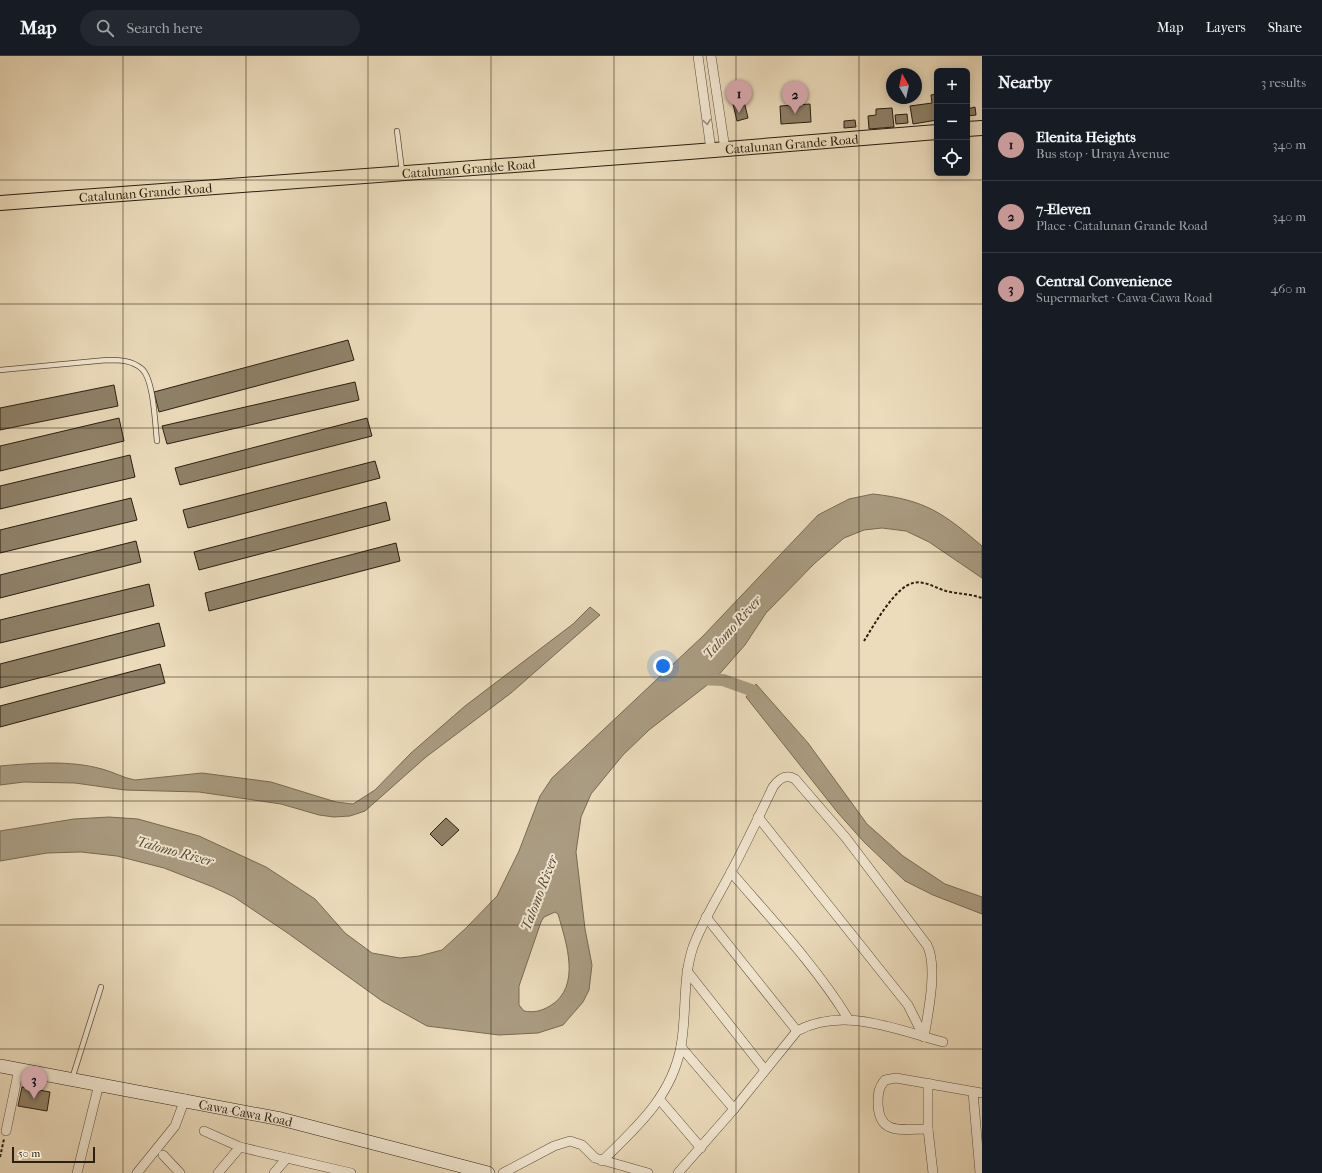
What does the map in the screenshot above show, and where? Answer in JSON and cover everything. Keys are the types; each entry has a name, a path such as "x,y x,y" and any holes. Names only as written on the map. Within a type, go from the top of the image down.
{"main road":[{"path":"970,129 982,128"},
{"name":"Catalunan Grande Road","path":"0,203 718,150 934,132"}],"street":[{"path":"698,56 704,102 718,150"},
{"path":"711,56 718,100 718,150"},
{"path":"704,102 718,100"},
{"path":"602,1161 643,1121 660,1100 681,1047 687,971 694,947 706,917 778,780 787,776 794,779 846,838 927,945 931,955 931,996 924,1037"},
{"path":"758,817 908,1005 924,1037"},
{"path":"731,872 793,945 828,989 849,1020"},
{"path":"706,917 798,1031"},
{"path":"687,971 765,1070"},
{"path":"678,1173 734,1109 798,1031 816,1023 849,1020 870,1022 943,1042"},
{"path":"681,1047 734,1109"},
{"name":"Cawa-Cawa Road","path":"0,1066 185,1099 281,1119 473,1171 488,1173"},
{"path":"6,1131 19,1069"},
{"path":"928,1129 893,1129 886,1126 881,1121 878,1091 885,1080 896,1078 977,1093 980,1173"},
{"path":"928,1083 928,1129 933,1173"},
{"path":"77,1173 98,1084"},
{"path":"137,1173 175,1126 185,1099"},
{"path":"660,1100 701,1148"},
{"path":"204,1131 240,1146 330,1171 351,1173"},
{"path":"503,1173 554,1146 570,1141 582,1145 595,1158 602,1161 648,1173"},
{"path":"218,1173 240,1146"},
{"path":"163,1155 180,1173"},
{"path":"274,1173 287,1158"}],"lane":[{"path":"397,131 402,173"},
{"path":"0,370 106,360 121,360 132,363 143,370 149,382 157,441"},
{"path":"72,1079 101,987"}],"path":[{"path":"864,641 887,606 905,587 914,583 926,583 942,590 982,598"},
{"path":"0,1157 6,1131"}],"water":[{"name":"Talomo River","path":"873,494 907,500 933,510 956,525 982,546 982,578 929,542 906,531 882,528 864,530 844,538 815,563 766,613 745,645 715,679 649,730 623,755 591,794 581,817 576,852 585,929 592,965 589,990 583,1002 563,1025 538,1033 499,1035 427,1026 382,1001 289,934 234,897 213,887 164,868 117,856 81,852 47,853 0,861 0,831 74,819 109,817 138,819 199,836 266,867 315,899 345,933 372,953 400,958 419,956 442,950 497,896 519,851 540,796 552,778 703,636 818,515 849,499","holes":["555,912 558,914 565,938 569,963 569,976 566,988 560,998 550,1006 537,1011 524,1011 519,1005 519,986 541,922 544,917"]},
{"path":"590,607 600,615 511,693 426,757 365,811 350,816 334,817 319,815 281,804 199,792 125,790 75,783 24,782 0,785 0,766 64,763 90,766 135,780 202,773 271,782 336,802 353,804 375,790 411,753 465,706 573,624"},
{"path":"756,684 808,743 867,824 903,856 945,884 982,897 982,914 933,895 905,881 864,842 838,813 746,697"}],"building":[{"path":"934,94 934,120 913,124 910,106 932,103 931,95"},
{"path":"743,97 748,118 737,121 732,100"},
{"path":"810,104 811,122 781,124 780,106"},
{"path":"975,107 976,115 970,116 970,108"},
{"path":"892,108 894,127 869,129 868,116 876,115 876,109"},
{"path":"907,114 908,123 896,124 895,115"},
{"path":"855,120 856,127 844,128 844,121"},
{"path":"348,340 354,360 159,412 154,392"},
{"path":"355,382 359,400 167,444 162,426"},
{"path":"114,385 118,406 0,430 0,408"},
{"path":"119,418 124,441 0,471 0,446"},
{"path":"367,418 372,436 180,485 175,468"},
{"path":"130,455 135,477 0,509 0,486"},
{"path":"375,461 380,478 188,528 183,510"},
{"path":"131,498 137,520 0,553 0,530"},
{"path":"386,502 390,520 199,570 194,552"},
{"path":"136,541 141,562 0,598 0,575"},
{"path":"396,543 400,561 209,611 205,593"},
{"path":"149,584 154,606 0,643 0,620"},
{"path":"159,623 165,646 0,688 0,664"},
{"path":"160,664 165,683 0,727 0,706"},
{"path":"446,818 459,830 442,846 430,834"},
{"path":"22,1087 50,1092 47,1111 18,1106"}],"waterway":[{"path":"699,679 723,680 751,690 761,702"}],"place":[{"name":"Elenita Heights","path":"739,113"},
{"name":"7-Eleven","path":"795,114"},
{"name":"Central Convenience","path":"34,1099"}]}
